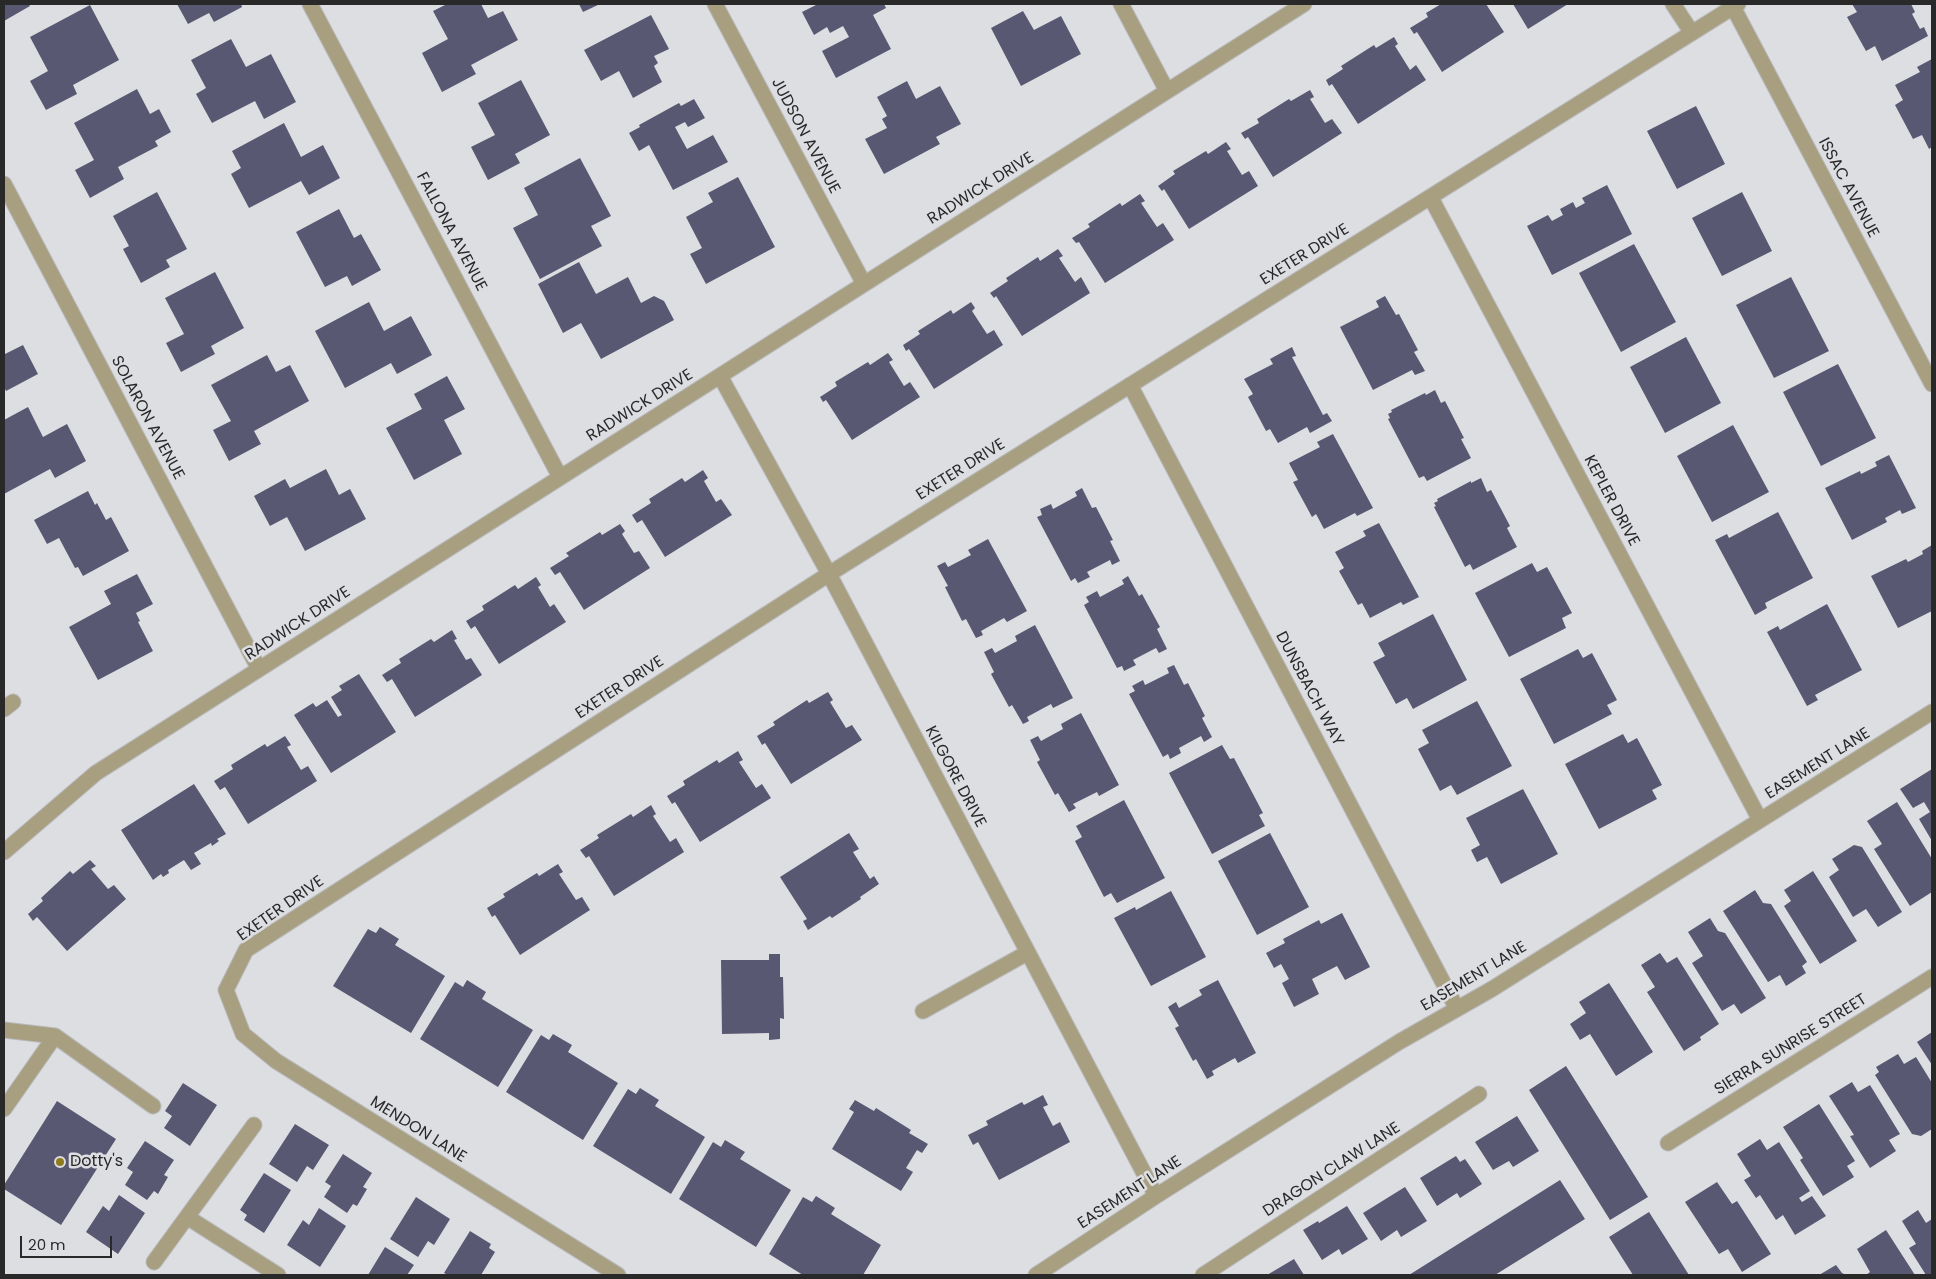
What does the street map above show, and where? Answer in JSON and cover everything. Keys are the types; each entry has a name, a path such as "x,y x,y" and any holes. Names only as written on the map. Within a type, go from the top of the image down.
{"street":[{"name":"FALLONA AVENUE","path":"310,4 560,478"},
{"name":"JUDSON AVENUE","path":"715,4 864,284"},
{"path":"1121,4 1167,91"},
{"name":"RADWICK DRIVE","path":"4,852 96,773 1304,4"},
{"path":"1673,4 1692,33"},
{"name":"EXETER DRIVE","path":"226,990 246,950 829,574 1736,6"},
{"name":"ISSAC AVENUE","path":"1736,6 1932,384"},
{"name":"SOLARON AVENUE","path":"4,184 259,669"},
{"name":"KEPLER DRIVE","path":"1431,198 1760,820"},
{"name":"KILGORE DRIVE","path":"720,376 829,574 1156,1196"},
{"name":"DUNSBACH WAY","path":"1130,385 1456,1009"},
{"name":"EASEMENT LANE","path":"1036,1275 1398,1042 1492,989 1932,712"},
{"path":"923,1011 1027,952"},
{"name":"SIERRA SUNRISE STREET","path":"1668,1143 1932,977"},
{"name":"MENDON LANE","path":"226,990 243,1034 276,1061 618,1275"},
{"path":"4,1030 55,1036 154,1106"},
{"path":"4,1109 55,1036"},
{"name":"DRAGON CLAW LANE","path":"1203,1275 1479,1094"},
{"path":"154,1262 254,1125"},
{"path":"187,1217 278,1275"}],"building":[{"path":"4,4 29,4 30,6 4,21"},
{"path":"177,4 241,4 242,7 214,22 209,13 188,24"},
{"path":"447,4 481,4 488,18 503,11 518,40 471,65 476,74 442,92 422,53 448,39 433,11"},
{"path":"579,4 600,4 583,12"},
{"path":"818,4 884,4 886,8 873,15 891,49 836,78 822,51 849,37 843,26 830,33 827,27 814,35 802,12"},
{"path":"1441,4 1486,4 1504,32 1442,72 1417,32 1414,34 1410,28 1428,17 1426,13"},
{"path":"1513,4 1568,4 1528,29"},
{"path":"1852,4 1911,4 1915,12 1912,14 1920,29 1924,27 1928,36 1882,61 1875,46 1866,51 1847,17 1857,12"},
{"path":"90,5 119,60 73,85 77,94 46,110 30,81 48,71 30,37"},
{"path":"1023,11 1034,30 1061,16 1081,54 1021,86 991,28"},
{"path":"651,15 669,49 654,56 658,63 654,66 662,82 633,98 619,71 601,81 584,50"},
{"path":"1394,37 1398,44 1395,46 1410,70 1416,65 1426,80 1358,124 1332,84 1329,86 1326,80 1343,69 1341,66 1374,45 1376,48"},
{"path":"231,39 246,67 271,54 296,102 264,119 255,101 212,123 196,94 206,88 191,60"},
{"path":"1932,59 1932,147 1929,149 1922,135 1913,139 1895,105 1903,100 1895,85 1920,72 1917,67"},
{"path":"521,80 550,135 515,154 520,163 488,180 471,147 495,135 478,103"},
{"path":"907,81 916,99 940,86 961,124 936,137 940,144 884,174 865,139 887,128 882,119 887,116 877,97"},
{"path":"137,89 150,114 159,109 171,132 155,141 158,146 118,167 124,179 90,198 75,170 94,160 74,123"},
{"path":"1310,90 1314,97 1310,99 1325,123 1332,119 1342,133 1273,177 1248,137 1245,139 1241,133 1259,123 1257,119 1289,99 1291,101"},
{"path":"694,99 705,118 688,127 685,122 675,127 687,149 713,135 728,162 673,190 649,145 639,151 629,133 640,127 639,125 679,103 681,106"},
{"path":"1696,106 1725,164 1677,189 1647,131"},
{"path":"284,123 301,157 323,145 340,178 309,195 301,181 249,208 231,174 241,168 232,151"},
{"path":"1226,142 1231,149 1227,151 1242,175 1249,171 1258,186 1189,229 1164,189 1162,191 1158,186 1175,174 1173,171 1206,151 1208,154"},
{"path":"580,158 611,216 591,226 602,246 540,279 513,228 538,215 524,188"},
{"path":"738,177 775,247 706,284 690,254 702,248 686,217 713,202 708,193"},
{"path":"1607,185 1632,234 1552,275 1527,226 1548,215 1552,221 1563,215 1560,209 1573,202 1576,208 1585,203 1582,198"},
{"path":"157,192 187,249 166,260 170,267 141,283 123,249 129,246 113,216"},
{"path":"1742,192 1772,251 1722,276 1692,218"},
{"path":"1140,194 1145,201 1141,203 1157,227 1163,223 1174,240 1105,283 1079,242 1076,243 1072,238 1090,227 1088,224 1120,203 1122,206"},
{"path":"339,209 354,238 361,234 381,270 352,286 347,276 325,287 296,232"},
{"path":"1634,244 1676,322 1621,352 1579,273"},
{"path":"1058,249 1063,256 1059,258 1075,282 1081,277 1090,293 1022,336 996,296 994,298 990,293 1008,281 1006,278 1038,257 1040,261"},
{"path":"579,262 596,294 628,277 641,303 654,296 664,301 674,320 601,359 581,323 563,333 538,284"},
{"path":"215,272 244,328 211,346 215,354 181,372 166,343 184,334 165,298"},
{"path":"1791,277 1829,351 1774,378 1736,305"},
{"path":"1385,296 1396,315 1399,314 1418,350 1414,352 1425,371 1415,375 1412,370 1373,390 1340,327 1379,307 1376,301"},
{"path":"369,302 384,331 411,316 432,355 397,374 391,363 345,388 315,331"},
{"path":"971,302 975,308 972,311 987,334 994,330 1003,345 934,389 909,349 906,351 903,345 920,334 918,331 951,310 953,314"},
{"path":"1686,337 1721,403 1665,433 1630,367"},
{"path":"23,345 38,374 6,391 4,387 4,352 5,354"},
{"path":"1292,347 1296,356 1292,357 1323,415 1327,413 1332,421 1310,433 1307,427 1278,443 1270,429 1266,431 1248,397 1253,394 1244,379 1273,364 1270,359"},
{"path":"888,353 893,360 889,362 904,386 910,382 920,397 852,440 826,400 823,402 820,397 837,386 835,382 868,362 870,365"},
{"path":"267,355 276,372 290,365 309,401 254,431 261,444 229,461 213,430 231,421 211,385"},
{"path":"1838,364 1876,438 1821,466 1783,392"},
{"path":"447,376 465,409 444,420 462,454 414,480 386,428 422,409 414,394"},
{"path":"1435,390 1441,403 1445,401 1464,438 1461,439 1471,458 1427,481 1424,476 1419,478 1388,419 1390,418 1388,414 1392,412 1391,410"},
{"path":"28,407 43,437 67,424 86,461 55,478 50,469 4,494 4,420"},
{"path":"1733,425 1769,492 1712,522 1677,456"},
{"path":"1333,434 1373,508 1357,516 1355,513 1324,529 1316,514 1312,517 1293,482 1298,480 1289,463 1320,447 1317,442"},
{"path":"1889,455 1916,508 1902,514 1900,510 1885,518 1887,522 1852,540 1825,488 1860,471 1861,474 1877,466 1875,462"},
{"path":"326,469 339,495 350,489 366,519 305,551 287,517 270,526 254,496 285,479 290,488"},
{"path":"703,470 708,478 704,481 716,502 721,499 732,515 665,557 642,520 637,523 632,515 651,503 649,499 682,478 685,482"},
{"path":"1481,478 1487,492 1491,490 1510,526 1507,528 1517,547 1473,570 1470,564 1465,567 1434,507 1436,506 1434,503 1438,501 1437,499 1471,481 1471,483"},
{"path":"1082,488 1092,508 1096,507 1113,540 1110,541 1120,561 1112,565 1110,560 1087,572 1090,577 1078,583 1075,578 1071,581 1037,517 1042,515 1040,509 1051,504 1053,509 1077,496 1075,492"},
{"path":"88,491 106,520 111,517 129,551 83,576 78,567 75,568 59,538 47,544 34,520"},
{"path":"1778,512 1813,578 1765,603 1767,608 1755,615 1715,540 1727,534 1729,538"},
{"path":"1379,523 1419,597 1403,605 1401,602 1370,618 1362,603 1358,605 1339,571 1344,568 1335,552 1366,536 1363,531"},
{"path":"620,524 625,531 622,534 634,553 639,551 650,568 584,610 560,572 555,575 550,568 569,556 566,553 600,532 602,535"},
{"path":"988,539 1027,611 1007,622 1004,618 981,631 983,635 976,638 966,619 962,621 945,587 948,586 937,566 945,562 948,567 971,555 968,550"},
{"path":"1932,545 1932,611 1898,628 1871,576 1906,559 1908,562 1923,554 1922,551"},
{"path":"1532,563 1537,572 1547,567 1572,613 1562,618 1566,628 1509,657 1475,593"},
{"path":"137,574 153,604 136,613 140,621 138,622 153,651 98,680 69,627 111,604 104,591"},
{"path":"1128,576 1139,596 1142,594 1160,627 1157,629 1167,649 1159,653 1156,648 1133,660 1136,665 1124,671 1122,666 1117,668 1084,605 1089,602 1086,597 1097,591 1100,597 1124,584 1122,580"},
{"path":"536,577 541,585 538,587 550,607 554,604 566,622 499,664 475,626 471,629 466,621 484,610 482,606 515,585 518,589"},
{"path":"1827,604 1862,670 1815,695 1818,700 1807,706 1767,632 1778,626 1780,630"},
{"path":"1433,614 1467,680 1413,709 1407,698 1396,704 1373,662 1385,656 1378,643"},
{"path":"1035,625 1073,698 1053,708 1051,704 1027,717 1029,721 1023,724 1012,705 1009,707 991,674 994,672 984,652 992,648 995,653 1017,641 1015,636"},
{"path":"452,630 457,639 454,640 466,660 471,658 482,675 415,717 392,679 387,682 382,675 401,663 399,659 431,639 434,642"},
{"path":"1578,649 1583,658 1592,653 1617,700 1607,705 1612,714 1554,744 1520,679"},
{"path":"1174,665 1184,685 1188,683 1205,716 1202,718 1212,737 1204,742 1201,736 1179,748 1181,753 1170,759 1168,754 1163,757 1129,694 1135,691 1132,686 1143,680 1145,685 1169,673 1167,668"},
{"path":"359,674 396,732 331,773 294,715 313,703 316,707 327,700 338,717 342,715 331,697 342,690 339,686"},
{"path":"828,692 833,700 830,702 846,728 852,725 862,740 791,784 765,743 762,745 757,736 775,725 773,722 807,700 809,703"},
{"path":"1477,701 1512,766 1457,795 1451,785 1440,791 1418,749 1429,743 1422,730"},
{"path":"1081,713 1119,785 1099,796 1097,792 1073,804 1076,808 1069,812 1058,793 1055,795 1037,762 1040,760 1030,740 1038,736 1041,741 1063,729 1061,724"},
{"path":"1623,734 1628,743 1637,738 1662,785 1652,790 1657,799 1599,829 1565,764"},
{"path":"285,736 291,745 287,747 301,770 308,766 317,781 248,824 225,787 220,790 214,781 233,769 231,765 265,744 267,747"},
{"path":"1222,745 1230,759 1234,758 1263,813 1259,815 1265,826 1212,854 1169,773"},
{"path":"738,751 743,760 739,762 756,788 762,784 771,798 700,842 675,802 672,804 667,796 685,785 683,781 717,760 719,763"},
{"path":"1932,769 1932,841 1919,819 1930,812 1924,802 1913,808 1900,789"},
{"path":"194,784 226,834 217,839 219,841 212,846 211,843 194,853 201,864 191,870 184,860 168,870 169,873 163,877 161,874 153,880 121,830"},
{"path":"1523,789 1558,854 1501,884 1487,857 1477,862 1471,850 1480,845 1466,818"},
{"path":"1124,800 1165,878 1117,903 1111,893 1104,897 1075,841 1082,837 1076,826"},
{"path":"1897,802 1932,859 1932,892 1910,906 1874,849 1882,844 1867,821"},
{"path":"651,805 656,814 653,816 670,842 676,838 684,852 614,896 589,856 586,858 580,850 599,838 597,835 631,814 633,817"},
{"path":"849,833 859,849 853,852 870,879 874,876 879,884 860,897 861,899 832,918 830,916 808,930 803,921 807,919 780,877"},
{"path":"1270,833 1309,907 1257,935 1218,861"},
{"path":"1854,845 1862,847 1902,912 1878,927 1866,909 1853,917 1829,877 1839,870 1832,859"},
{"path":"90,860 96,866 91,869 108,889 114,885 126,899 67,951 37,917 33,921 28,914 43,901 41,898 70,871 73,874"},
{"path":"558,864 563,872 559,874 576,900 582,897 590,910 520,955 495,915 492,917 487,908 505,897 503,894 537,873 539,876"},
{"path":"1813,871 1857,941 1820,964 1784,906 1791,901 1784,890"},
{"path":"1755,890 1763,903 1771,904 1807,962 1802,966 1806,973 1786,986 1780,975 1768,982 1723,911"},
{"path":"1171,891 1206,957 1151,986 1114,918 1135,907 1136,910"},
{"path":"1342,913 1370,967 1345,980 1337,966 1312,979 1319,994 1294,1007 1282,983 1289,979 1281,964 1274,968 1266,953 1285,943 1283,939 1319,920 1321,924"},
{"path":"1710,918 1718,931 1725,933 1766,998 1741,1014 1734,1004 1722,1011 1692,963 1703,956 1688,932"},
{"path":"380,927 399,939 395,945 445,976 411,1033 333,986 368,929 376,933"},
{"path":"1660,953 1667,963 1677,957 1719,1024 1700,1037 1701,1040 1684,1051 1647,992 1655,987 1641,965"},
{"path":"769,954 780,954 780,977 783,977 784,1019 780,1018 780,1039 769,1040 769,1033 722,1034 721,960 769,960"},
{"path":"467,980 486,992 482,999 533,1030 498,1087 420,1039 455,982 463,987"},
{"path":"1218,980 1256,1053 1238,1063 1235,1058 1212,1071 1214,1075 1207,1079 1196,1059 1193,1061 1175,1028 1179,1026 1168,1007 1176,1002 1179,1008 1202,995 1199,990"},
{"path":"1609,983 1653,1052 1616,1076 1590,1034 1580,1040 1570,1024 1586,1013 1579,1002"},
{"path":"1932,1032 1932,1065 1917,1042"},
{"path":"553,1034 572,1045 568,1052 618,1083 583,1140 506,1092 541,1035 549,1040"},
{"path":"1898,1054 1904,1064 1916,1057 1932,1083 1932,1129 1921,1136 1912,1134 1875,1075 1879,1072 1876,1067"},
{"path":"1566,1066 1648,1197 1610,1220 1529,1090"},
{"path":"1852,1082 1858,1092 1870,1085 1900,1134 1889,1140 1896,1151 1870,1168 1850,1136 1854,1135 1829,1096"},
{"path":"183,1083 217,1105 190,1146 164,1128 172,1116 165,1111"},
{"path":"640,1088 659,1100 655,1106 705,1137 671,1194 593,1146 628,1089 636,1094"},
{"path":"1043,1095 1048,1105 1043,1107 1053,1126 1060,1122 1070,1142 999,1180 978,1142 973,1145 968,1135 988,1125 986,1121 1022,1102 1024,1105"},
{"path":"855,1100 874,1111 876,1108 911,1130 909,1133 928,1144 922,1153 917,1150 906,1168 913,1172 901,1191 832,1149 854,1112 849,1109"},
{"name":"Dotty's","path":"57,1101 116,1139 61,1225 4,1189 4,1185"},
{"path":"1819,1104 1855,1161 1847,1166 1854,1177 1823,1196 1800,1160 1803,1158 1783,1127"},
{"path":"1517,1116 1539,1151 1513,1167 1509,1161 1493,1170 1475,1142"},
{"path":"295,1124 329,1145 313,1170 307,1166 297,1182 269,1164"},
{"path":"1760,1139 1767,1150 1779,1142 1810,1191 1799,1198 1802,1202 1812,1196 1826,1216 1795,1235 1783,1215 1776,1220 1760,1195 1756,1198 1744,1180 1751,1176 1737,1154"},
{"path":"725,1140 745,1152 740,1159 791,1190 756,1247 679,1199 713,1142 721,1147"},
{"path":"145,1141 174,1160 164,1175 168,1177 158,1194 154,1191 147,1200 125,1185 133,1172 127,1168"},
{"path":"343,1154 372,1173 363,1187 367,1189 357,1206 353,1204 347,1213 324,1197 331,1186 325,1182"},
{"path":"1456,1156 1460,1162 1465,1159 1482,1184 1460,1198 1457,1193 1437,1206 1420,1178"},
{"path":"264,1173 291,1190 264,1233 244,1220 247,1215 240,1210"},
{"path":"1560,1180 1585,1219 1495,1275 1409,1275"},
{"path":"1717,1182 1732,1204 1737,1201 1771,1254 1742,1272 1728,1249 1719,1254 1685,1202"},
{"path":"1405,1187 1427,1221 1401,1237 1397,1230 1381,1241 1363,1213"},
{"path":"119,1195 145,1213 118,1254 86,1232 103,1206 109,1211"},
{"path":"816,1196 835,1208 831,1214 881,1245 863,1275 803,1275 769,1254 803,1197 812,1202"},
{"path":"416,1197 450,1219 434,1245 428,1241 418,1257 390,1239"},
{"path":"1347,1206 1368,1239 1342,1255 1339,1249 1322,1260 1303,1230 1318,1221 1319,1223"},
{"path":"319,1208 346,1226 320,1267 287,1245 303,1220 309,1225"},
{"path":"1918,1210 1926,1223 1932,1219 1932,1275 1926,1275 1909,1248 1916,1244 1902,1221"},
{"path":"1649,1212 1689,1275 1633,1275 1609,1237"},
{"path":"1886,1230 1915,1275 1866,1275 1870,1272 1857,1249"},
{"path":"470,1231 491,1244 489,1248 495,1252 481,1275 448,1275 444,1273"},
{"path":"385,1247 414,1265 407,1275 368,1275"},
{"path":"1294,1259 1304,1275 1267,1275"},
{"path":"1836,1265 1846,1275 1819,1275"}],"place":[{"name":"Dotty's","path":"60,1162"}]}
